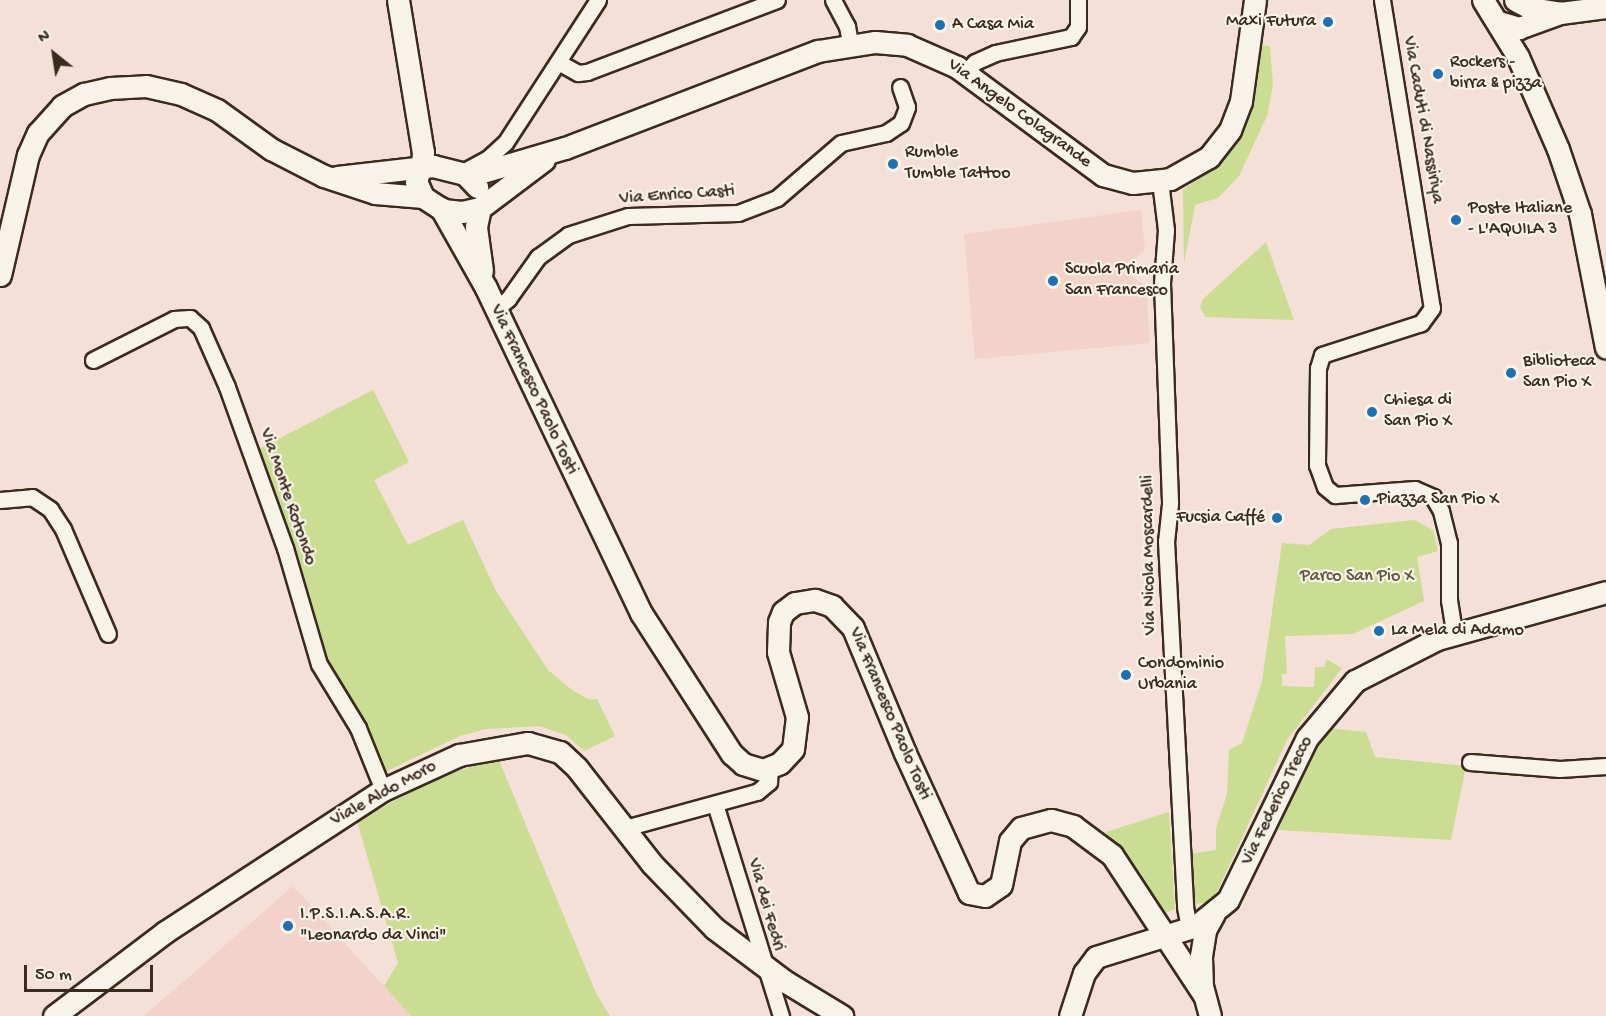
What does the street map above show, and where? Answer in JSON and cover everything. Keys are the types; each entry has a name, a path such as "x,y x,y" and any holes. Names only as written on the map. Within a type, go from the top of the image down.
{"street":[{"path":"398,0 417,111 421,168 417,184 432,203"},
{"path":"458,172 481,163 505,143 598,0"},
{"path":"558,62 578,72 587,72 777,0"},
{"path":"833,0 847,26 850,43"},
{"path":"966,72 975,62 994,53 1071,37 1078,27 1078,0"},
{"name":"Via Angelo Colagrande","path":"421,168 458,172 566,148 753,75 850,43 907,45 966,72 1093,169 1124,182 1160,181 1199,165 1230,130 1241,101 1255,0"},
{"name":"Via Caduti di Nassiriya","path":"1382,0 1432,308 1421,323 1322,355 1318,368 1317,456 1321,480 1335,495 1416,489 1433,498 1441,511 1449,543 1449,600 1454,633"},
{"path":"1483,0 1499,22 1535,91 1573,193 1606,348"},
{"path":"1515,0 1536,9"},
{"path":"1499,22 1519,28 1560,13 1606,7"},
{"path":"1499,22 1510,10 1536,9 1560,13"},
{"path":"0,274 28,155 38,133 62,106 97,90 146,86 193,98 217,110 271,149 324,176 375,193 432,203 456,213 481,206 458,172 428,146 417,111"},
{"name":"Via Enrico Casti","path":"496,309 508,299 543,252 579,231 639,215 738,213 777,198 841,143 886,133 901,123 907,107 900,87"},
{"name":"Via Angelo Colagrande","path":"481,206 566,148"},
{"path":"324,176 421,168"},
{"name":"Via Nicola Moscardelli","path":"1160,181 1166,230 1162,283 1170,504 1166,542 1183,884 1189,928"},
{"name":"Via Francesco Paolo Tosti","path":"432,203 484,284 641,613 732,754 750,767 770,769 791,753 798,734 795,708 778,652 779,621 783,612 795,603 821,601 838,610 853,628 905,753 969,892 985,896 1001,885 1008,848 1016,831 1034,823 1057,820 1082,830 1112,855 1204,995"},
{"name":"Via Francesco Paolo Tosti","path":"481,206 476,227 484,284"},
{"name":"Via Monte Rotondo","path":"93,360 174,319 190,318 201,328 227,387 285,548 319,664 355,721 383,790"},
{"path":"0,500 32,497 50,508 63,529 108,634"},
{"name":"Via Federico Trecco","path":"1189,928 1214,914 1241,879 1307,738 1338,696 1381,665 1454,633 1606,592"},
{"name":"Viale Aldo Moro","path":"54,1016 165,932 383,790 459,755 515,744 542,745 560,752 577,768 674,890 763,966 842,1016"},
{"path":"1470,762 1560,769 1606,766"},
{"path":"625,828 761,790 771,779 770,769"},
{"name":"Via dei Fedri","path":"715,804 763,966 781,1016"},
{"name":"Via Francesco Paolo Tosti","path":"1210,1016 1204,995 1201,956 1205,930 1214,914"},
{"path":"1070,1016 1084,973 1096,957 1108,950 1189,928"},
{"name":"Via Francesco Paolo Tosti","path":"1189,928 1201,956"}],"shaded area":[{"name":"Scuola Primaria San Francesco","path":"1141,210 1145,250 1131,263 1131,276 1146,286 1150,343 975,359 964,234"},
{"name":"I.P.S.I.A.S.A.R. \"Leonardo da Vinci\"","path":"293,886 411,1016 144,1016"}],"green space":[{"path":"1260,45 1270,46 1273,85 1267,116 1239,176 1218,198 1195,205 1184,263 1183,190 1223,161 1241,138 1253,102"},
{"path":"1266,242 1294,320 1205,317 1200,307 1203,299"},
{"path":"373,390 409,462 374,480 408,545 463,520 496,591 548,670 572,690 590,700 597,699 615,736 584,751 566,735 539,726 486,729 460,736 387,771 364,718 329,665 255,451"},
{"name":"Parco San Pio X","path":"1414,520 1433,530 1438,551 1417,557 1424,601 1353,634 1285,636 1287,674 1282,674 1282,686 1314,687 1315,667 1325,667 1326,659 1342,668 1287,740 1215,896 1205,903 1192,904 1189,854 1216,850 1216,828 1227,794 1229,750 1242,743 1262,681 1282,543 1309,545 1331,529"},
{"path":"1327,728 1366,732 1375,757 1466,766 1451,840 1278,830 1309,758"},
{"path":"498,758 596,993 610,1016 411,1016 384,986 398,963 357,821 437,778"},
{"path":"1169,812 1175,909 1157,916 1106,832"}],"place":[{"name":"Maxi Futura","path":"1328,22"},
{"name":"A Casa Mia","path":"940,25"},
{"name":"Rockers - birra & pizza","path":"1438,74"},
{"name":"Rumble Tumble Tattoo","path":"893,164"},
{"name":"Poste Italiane - L'AQUILA 3","path":"1456,220"},
{"name":"Scuola Primaria San Francesco","path":"1053,281"},
{"name":"Biblioteca San Pio X","path":"1511,373"},
{"name":"Chiesa di San Pio X","path":"1372,412"},
{"name":"Piazza San Pio X","path":"1365,500"},
{"name":"Fucsia Caffé","path":"1277,518"},
{"name":"La Mela di Adamo","path":"1379,631"},
{"name":"Condominio Urbania","path":"1126,675"},
{"name":"I.P.S.I.A.S.A.R. \"Leonardo da Vinci\"","path":"288,926"}]}
